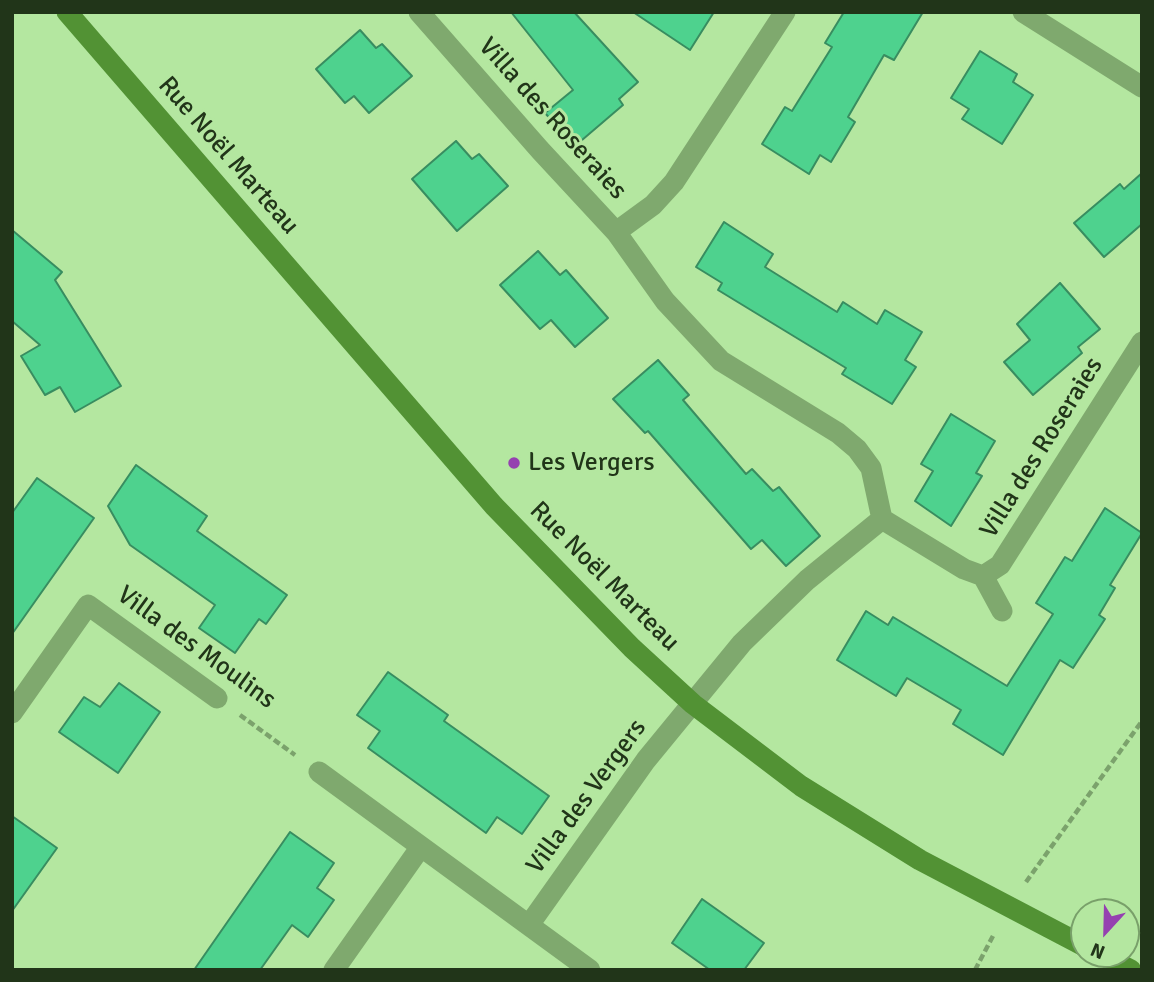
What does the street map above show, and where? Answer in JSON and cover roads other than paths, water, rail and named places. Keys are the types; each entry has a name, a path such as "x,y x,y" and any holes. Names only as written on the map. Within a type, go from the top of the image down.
{"street":[{"name":"Rue Noël Marteau","path":"67,12 494,506 632,649 693,704 801,786 920,860 1070,939"},
{"name":"Villa des Roseraies","path":"419,12 616,232 665,300 721,361 838,433 857,449 871,468 882,519 964,569 982,576 1002,611"},
{"name":"Villa des Roseraies","path":"616,232 653,205 674,183 785,12"},
{"path":"1023,12 1142,87"},
{"name":"Villa des Roseraies","path":"982,576 1000,565 1017,542 1142,342"},
{"path":"693,704 742,643 807,580 882,519"},
{"name":"Villa des Moulins","path":"12,713 88,605 216,698"},
{"name":"Villa des Vergers","path":"529,926 646,760 693,704"},
{"path":"318,772 590,970"},
{"path":"334,970 420,848"}],"place":[{"name":"Les Vergers","path":"514,463"}]}
